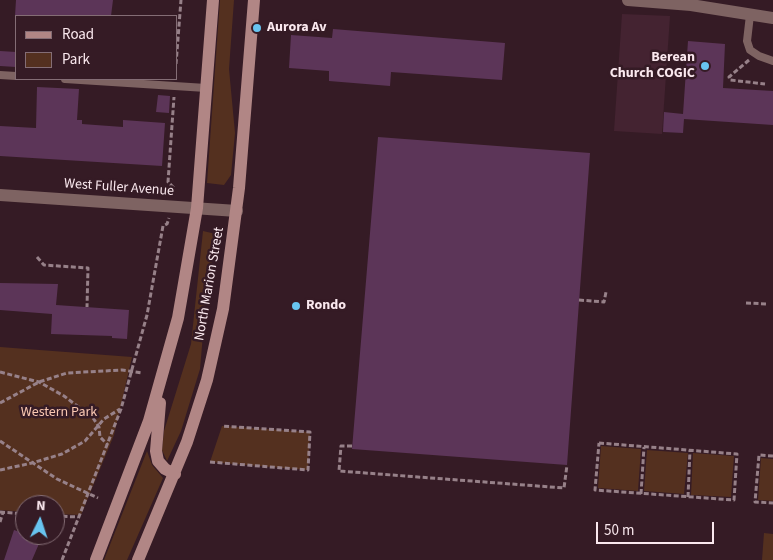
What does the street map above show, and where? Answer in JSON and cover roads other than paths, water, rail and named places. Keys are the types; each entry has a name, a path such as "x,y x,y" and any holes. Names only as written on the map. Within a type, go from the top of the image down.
{"main road":[{"name":"North Marion Street","path":"96,560 149,422 178,318 197,208 212,0"},
{"name":"North Marion Street","path":"138,560 175,474 207,380 223,310 237,211 254,0"},
{"path":"163,376 156,451 158,461 165,469 175,474"}],"street":[{"path":"628,0 691,5 773,18"},
{"name":"West Fuller Avenue","path":"0,195 237,211"}],"lane":[{"path":"750,15 748,41 750,50 759,56 773,61"},
{"path":"0,75 15,76"},
{"path":"81,80 206,88"}],"place":[{"name":"Aurora Av","path":"257,28"},
{"name":"Berean Church COGIC","path":"705,66"},
{"name":"Rondo","path":"296,306"}],"park label":[{"name":"Western Park","path":"59,413"}]}
